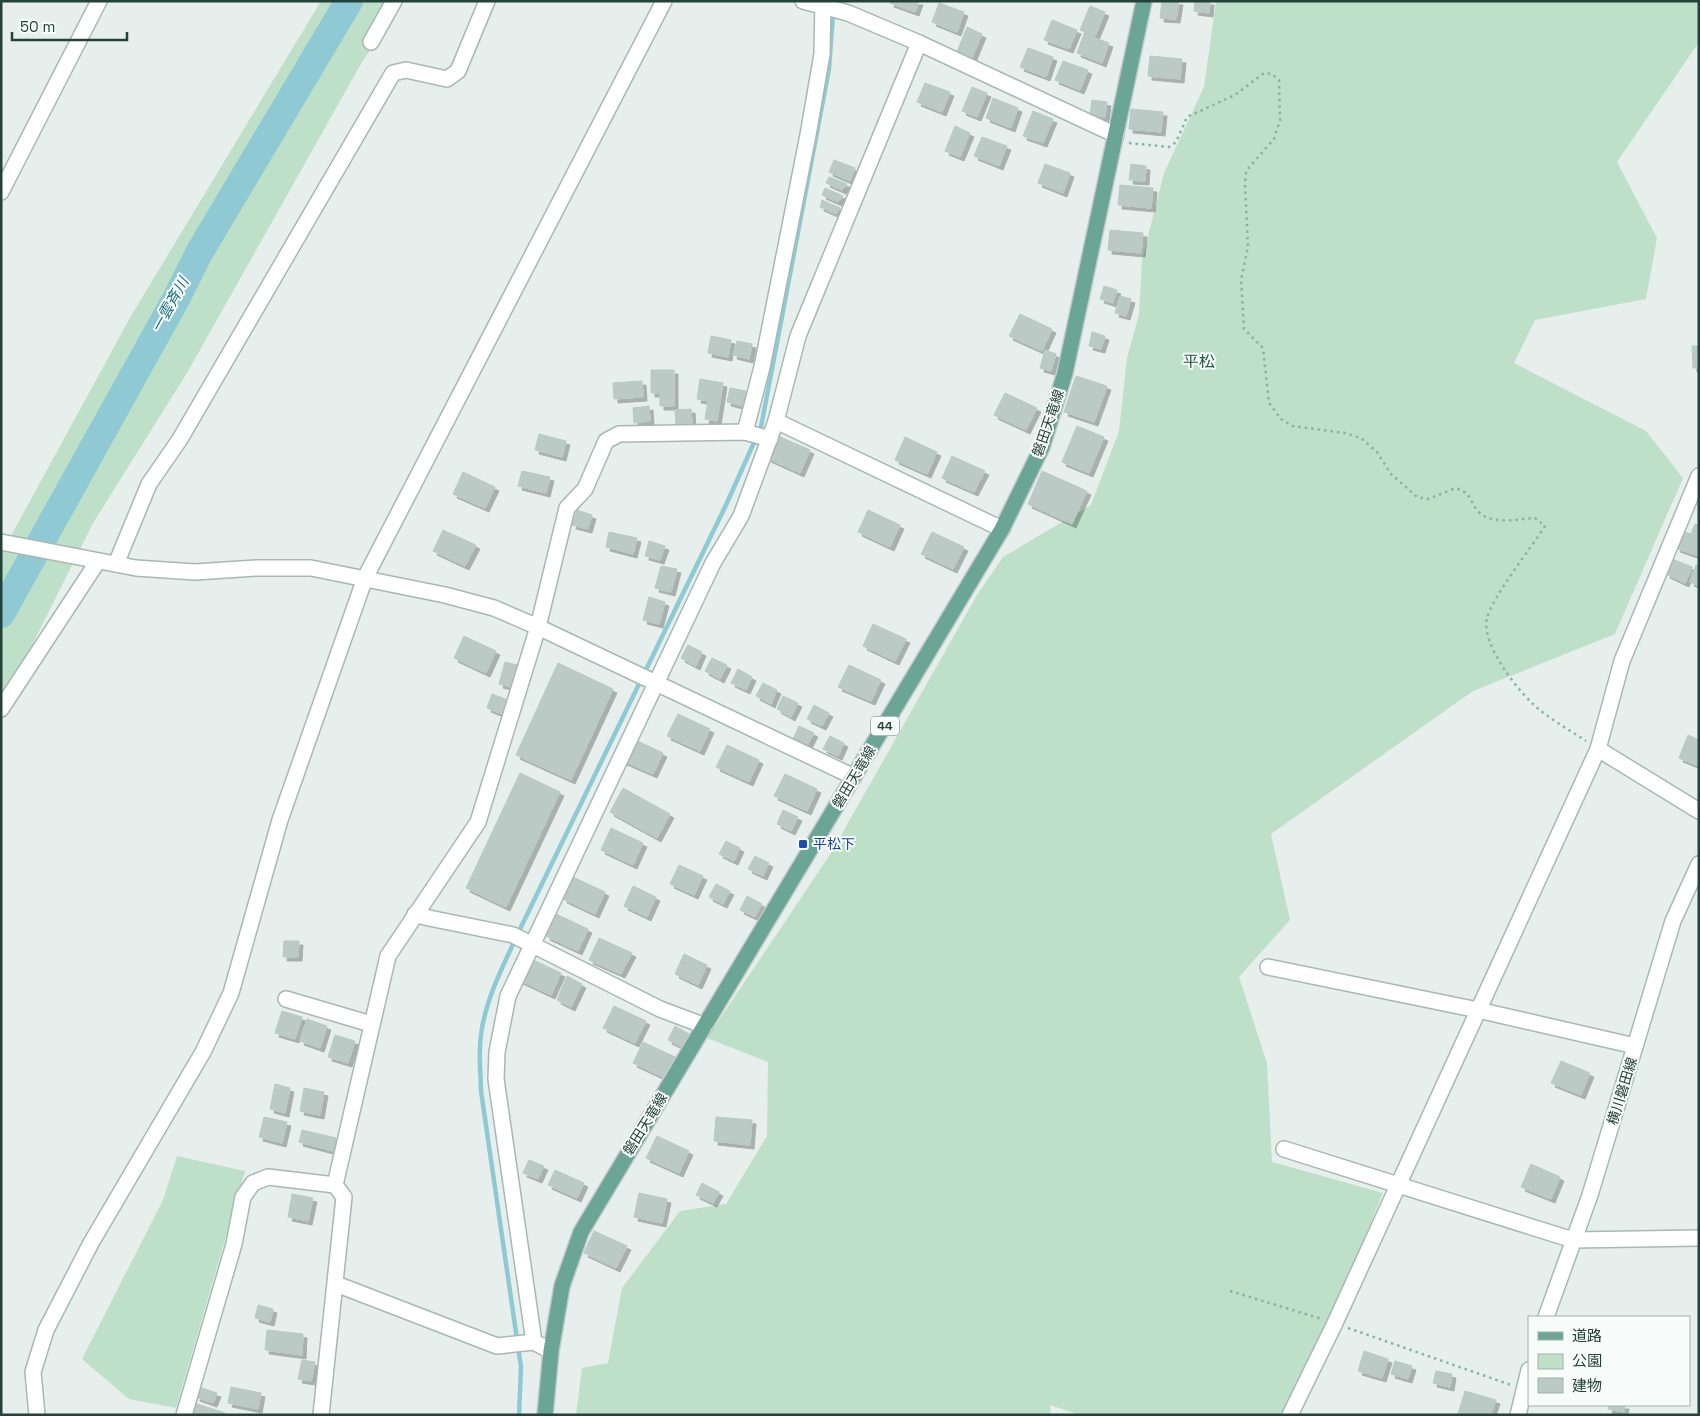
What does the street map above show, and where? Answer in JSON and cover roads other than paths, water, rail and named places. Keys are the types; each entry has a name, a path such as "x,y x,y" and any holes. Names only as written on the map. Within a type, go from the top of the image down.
{"main road":[{"name":"磐田天竜線","path":"545,1415 551,1351 562,1286 581,1232 1002,529 1042,447 1065,373 1144,1"}],"street":[{"path":"1,192 99,1"},
{"path":"371,42 394,1"},
{"path":"116,564 150,484 185,431 393,73 406,70 447,79 458,71 487,1"},
{"path":"37,1415 33,1372 46,1330 95,1235 202,1052 231,993 280,820 365,578 664,1"},
{"path":"803,1 829,8 919,44 1116,135"},
{"path":"745,432 762,367 808,135 829,8"},
{"path":"532,1343 496,1079 497,1052 508,996 523,940 648,681 741,516 776,421 798,336 919,44"},
{"path":"776,421 1002,529"},
{"path":"334,1185 388,956 478,822 538,627 567,508 585,489 606,441 619,434 745,432 770,439"},
{"path":"1290,1415 1335,1323 1598,748 1622,661 1699,476"},
{"path":"1,542 136,568 195,572 256,568 311,568 445,595 494,608 854,777"},
{"path":"1,709 92,560"},
{"path":"1598,748 1699,811"},
{"name":"横川磐田線","path":"1546,1316 1590,1195 1673,921 1699,864"},
{"path":"415,914 523,940 660,1009 706,1026"},
{"path":"1268,967 1478,1010 1635,1046"},
{"path":"286,999 371,1024"},
{"path":"1284,1149 1573,1240 1699,1238"},
{"path":"184,1415 234,1244 243,1197 253,1183 268,1177 334,1185 344,1197 321,1415"},
{"path":"336,1284 497,1346 532,1343 551,1351"},
{"path":"1518,1415 1522,1390 1528,1373"}],"waterway":[{"name":"一雲斉川","path":"1,614 176,299 199,253 349,1"},
{"path":"519,1415 521,1367 481,1091 480,1048 484,1016 494,986 521,927 726,505 761,427 829,69 834,1"}],"place":[{"name":"平松下","path":"803,844"}],"district":[{"name":"平松","path":"1199,361"}]}
